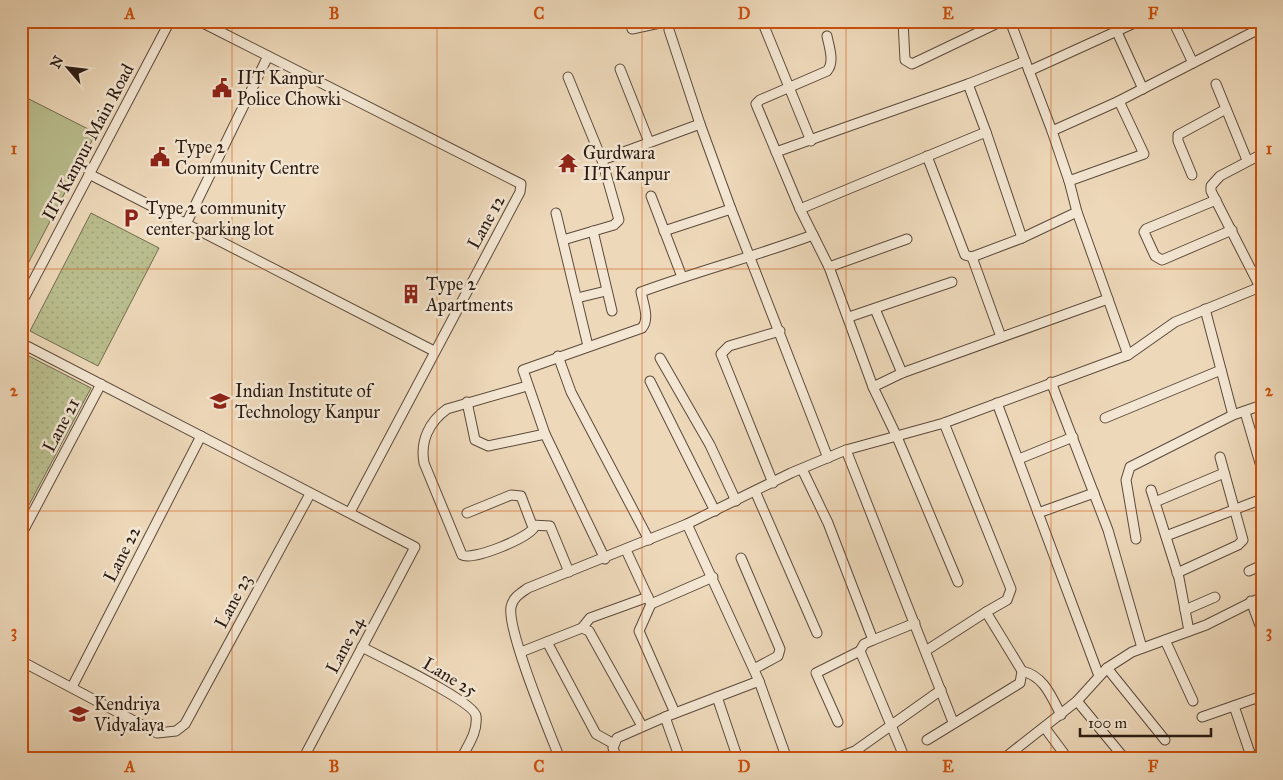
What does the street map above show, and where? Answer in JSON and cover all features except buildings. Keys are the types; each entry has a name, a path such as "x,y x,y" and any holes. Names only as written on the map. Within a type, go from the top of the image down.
{"street":[{"name":"IIT Kanpur Main Road","path":"21,304 170,21"},
{"path":"186,224 268,56 199,21"},
{"path":"632,29 669,21 669,30 700,124 828,458"},
{"path":"762,21 811,141"},
{"path":"904,21 903,55 905,60 912,64 1002,21"},
{"path":"1010,21 1052,131 1077,212 1128,355"},
{"path":"1029,71 1139,21"},
{"path":"1173,21 1193,64"},
{"path":"1052,131 1260,33 1252,21"},
{"path":"1117,32 1143,89"},
{"path":"827,36 831,59 830,68 790,88 760,100 756,104 800,209 829,267 849,317 873,387 897,437 958,582"},
{"name":"Lane 12","path":"268,56 520,184 520,192 350,512"},
{"path":"776,152 968,84 1025,61"},
{"path":"620,69 649,142"},
{"path":"563,240 614,225 619,220 602,160 568,77"},
{"path":"968,84 1022,238"},
{"path":"1216,84 1247,160"},
{"path":"1069,181 1144,154 1119,101"},
{"path":"1192,175 1178,141 1178,135 1226,109"},
{"path":"602,160 700,124"},
{"path":"800,209 986,132"},
{"path":"560,759 533,691 510,622 511,606 515,597 528,588 605,559 687,524 773,482 846,450 944,423 1128,355 1176,322 1205,309 1261,289 1211,191 1214,181 1247,160 1262,155"},
{"path":"927,156 963,252 968,258 1022,238 1077,212"},
{"path":"89,174 434,351"},
{"path":"651,196 682,277"},
{"path":"1216,200 1146,229 1144,232 1155,256 1162,260 1232,230"},
{"path":"664,230 731,209"},
{"path":"556,213 588,346"},
{"path":"593,231 612,311"},
{"path":"605,559 545,434 522,372 525,367 642,328 646,324 646,317 641,292 682,277 751,258 813,235"},
{"path":"829,267 907,239"},
{"path":"972,258 1001,337"},
{"path":"849,317 952,282"},
{"path":"577,298 606,291"},
{"path":"873,387 902,373 1108,299"},
{"path":"875,309 902,373"},
{"path":"1205,309 1233,415"},
{"path":"773,482 721,354 729,346 780,331"},
{"path":"21,343 310,494 350,512"},
{"path":"558,356 571,392 649,540"},
{"path":"660,358 710,445 736,501"},
{"path":"1105,418 1221,370"},
{"path":"650,381 715,511"},
{"path":"1051,382 1074,437 1108,530 1142,648"},
{"name":"Lane 21","path":"21,535 101,384"},
{"path":"527,386 467,402 447,409 438,415 428,429 422,452 424,463 462,555 470,558 528,534 535,526 550,526 569,572"},
{"path":"467,402 475,440 483,445 488,446 545,434"},
{"path":"997,402 1099,676"},
{"path":"1136,539 1126,480 1130,467 1233,415 1262,405"},
{"path":"1245,412 1262,470"},
{"path":"927,650 1008,600 1011,589 944,423"},
{"name":"Lane 22","path":"72,687 201,436"},
{"path":"1019,459 1074,437"},
{"path":"846,450 927,650 953,722"},
{"path":"1177,573 1240,543 1244,536 1220,457"},
{"path":"802,469 828,523 873,640"},
{"path":"1155,502 1224,473"},
{"path":"1151,490 1177,573 1189,631"},
{"path":"755,491 817,633"},
{"path":"1038,512 1094,493"},
{"name":"Lane 23","path":"72,687 157,733 176,731 185,724 310,494"},
{"path":"467,514 517,494 523,499 535,526"},
{"path":"1166,536 1262,499"},
{"name":"Lane 24","path":"303,759 415,547 350,512"},
{"path":"687,524 754,669 786,758 801,759"},
{"path":"626,550 649,600 640,631 675,713"},
{"path":"741,558 780,649 778,656 754,669"},
{"path":"1248,571 1262,565"},
{"path":"521,652 582,628 590,618 649,600 712,577"},
{"path":"1185,610 1215,597"},
{"path":"1006,758 1061,715 1107,668 1132,652 1206,625 1262,597"},
{"path":"1251,601 1262,631"},
{"path":"927,740 953,722 1020,683 1022,671 986,612"},
{"path":"838,722 816,673 860,651 864,644 915,623"},
{"path":"582,628 589,630 642,726"},
{"path":"1165,640 1193,701"},
{"path":"547,642 596,734 614,744"},
{"name":"Lane 25","path":"362,647 457,697 472,707 476,715 475,734 461,759"},
{"path":"860,651 903,754"},
{"path":"21,661 72,687"},
{"path":"1107,668 1165,740"},
{"path":"1022,671 1032,673 1040,679 1061,715"},
{"path":"617,759 614,744 616,738 642,726 759,681"},
{"path":"834,759 855,751 941,690"},
{"path":"1202,717 1262,696"},
{"path":"718,697 738,759"},
{"path":"1077,700 1125,759"},
{"path":"1234,706 1252,759"},
{"path":"665,717 680,759"},
{"path":"1045,728 1068,759"}],"green space":[{"path":"21,95 96,133 21,277"},
{"path":"91,213 159,248 98,366 30,331"},
{"path":"21,352 91,388 21,520"}],"place":[{"name":"IIT Kanpur Police Chowki","path":"222,88"},
{"name":"Type 2 Community Centre","path":"160,157"},
{"name":"Gurdwara IIT Kanpur","path":"568,163"},
{"name":"Type 2 community center parking lot","path":"131,218"},
{"name":"Type 2 Apartments","path":"411,294"},
{"name":"Indian Institute of Technology Kanpur","path":"220,401"},
{"name":"Kendriya Vidyalaya","path":"79,714"}]}
